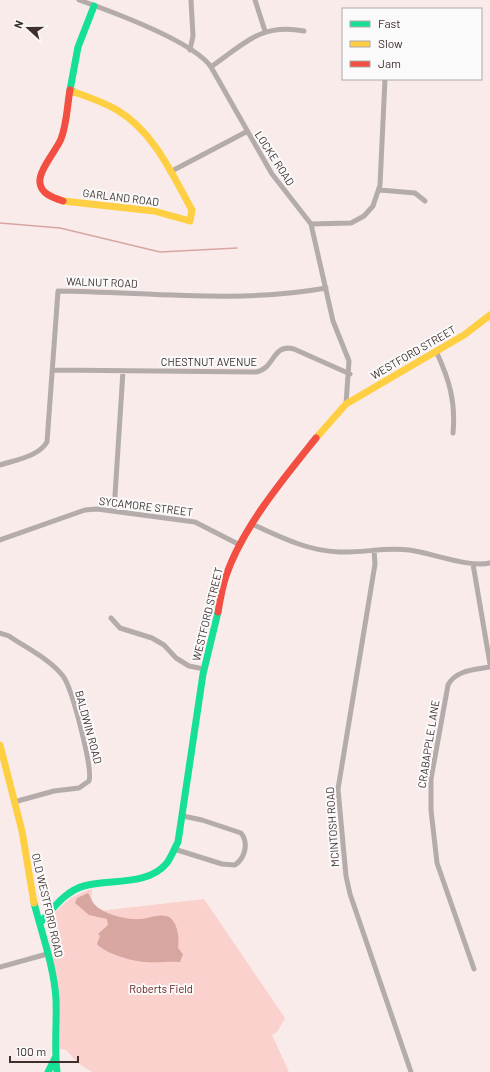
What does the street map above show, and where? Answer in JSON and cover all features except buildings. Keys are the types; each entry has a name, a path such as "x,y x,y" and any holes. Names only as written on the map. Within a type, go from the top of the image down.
{"main road":[{"name":"GARLAND ROAD","path":"70,90 116,109 146,134 159,151 192,210 190,221 154,210 64,201 53,198 43,191 40,182 40,175 62,138 70,90 78,47 94,6"},
{"name":"WESTFORD STREET","path":"40,923 60,900 71,892 84,886 130,880 150,875 166,864 178,842 204,669 226,576 240,545 275,490 329,421 346,404 464,336 490,315"},
{"name":"OLD WESTFORD ROAD","path":"0,745 22,831 33,899 54,979 56,999 55,1058 57,1072"},
{"path":"48,1072 55,1058"}],"street":[{"name":"LOCKE ROAD","path":"79,0 161,34 190,50 204,60 211,68 246,132 284,192 302,211 311,224 334,321 350,361 350,374 346,404"},
{"path":"190,50 193,36 191,0"},
{"path":"255,0 265,31"},
{"path":"211,68 265,31 284,29 304,31"},
{"path":"311,224 345,224 358,220 373,206 380,190 385,80"},
{"path":"170,172 246,132"},
{"path":"380,190 415,193 425,201"},
{"name":"WALNUT ROAD","path":"0,465 37,452 44,447 47,442 58,291 244,296 295,294 326,288"},
{"name":"CHESTNUT AVENUE","path":"52,370 256,372 265,368 280,349 286,347 294,349 350,374"},
{"path":"436,351 448,377 452,394 454,422 453,433"},
{"path":"114,511 123,371"},
{"name":"SYCAMORE STREET","path":"0,540 85,510 97,509 195,522 240,545"},
{"path":"252,524 312,548 340,552 391,548 410,550 473,564 490,563"},
{"name":"MCINTOSH ROAD","path":"374,550 375,564 340,770 338,794 346,876 350,894 411,1072"},
{"path":"473,564 490,666"},
{"path":"111,618 120,628 152,638 164,645 176,658 189,666 204,669"},
{"name":"BALDWIN ROAD","path":"0,633 9,636 55,668 63,677 74,704 91,775 89,782 79,788 54,791 14,802"},
{"name":"CRABAPPLE LANE","path":"474,969 437,863 430,791 448,685 451,679 458,674 490,666"},
{"path":"174,849 222,864 234,865 239,862 246,844 241,833 202,820 183,816"},
{"path":"0,967 48,954"}],"green space":[{"name":"Roberts Field","path":"92,889 91,912 204,899 285,1018 277,1032 272,1035 289,1072 92,1072 79,1064 66,1050 59,1049 58,988 49,940 49,930 55,913 67,901"}],"shaded area":[{"path":"88,893 98,908 116,916 141,919 160,915 166,916 173,920 179,939 178,948 183,954 180,962 141,962 106,951 97,944 100,936 98,934 108,925 107,919 89,915 75,903 77,898"}],"waterway":[{"path":"0,223 60,228 160,252 237,248"}],"traffic: fast":[{"path":"74,92 70,90 78,47 94,6"},
{"path":"40,923 65,896 77,888 94,884 128,881 149,876 158,871 169,859 178,842 203,674 218,612"},
{"path":"34,903 55,987 57,1072"},
{"path":"48,1072 55,1058"}],"traffic: slow":[{"path":"63,201 154,211 190,221 192,210 161,155 142,130 117,110 74,92"},
{"path":"316,438 346,404 464,335 490,315"},
{"path":"0,745 22,831 34,903"}],"traffic: jam":[{"path":"63,201 45,193 41,187 40,178 44,167 61,139 66,121 70,90"},
{"path":"218,612 226,576 242,540 265,504 316,438"}]}
